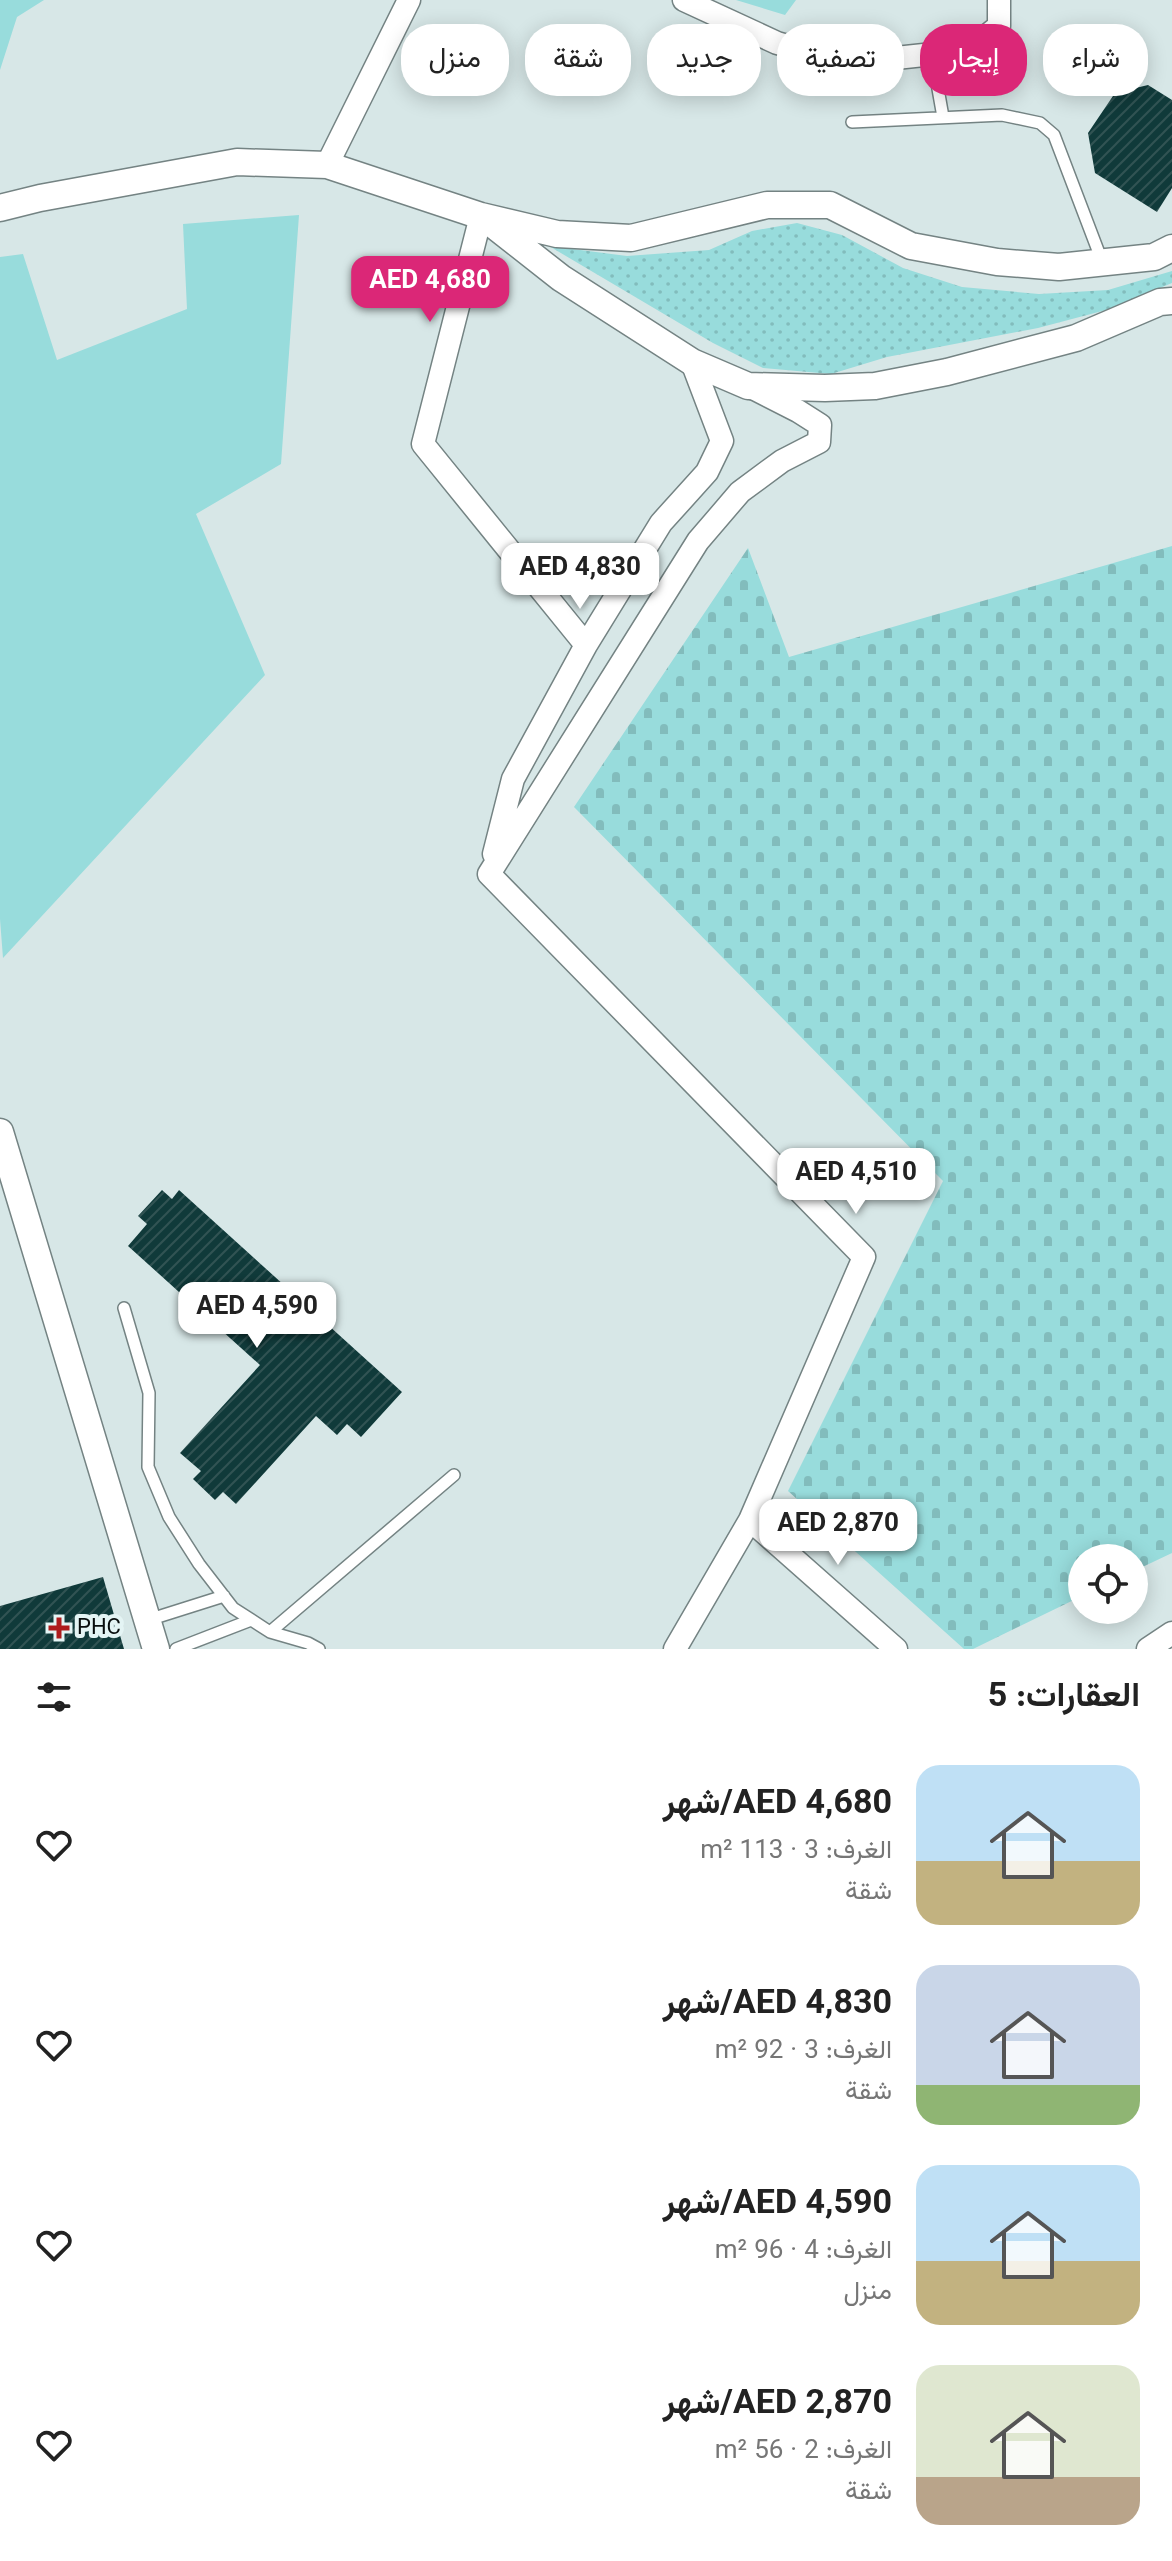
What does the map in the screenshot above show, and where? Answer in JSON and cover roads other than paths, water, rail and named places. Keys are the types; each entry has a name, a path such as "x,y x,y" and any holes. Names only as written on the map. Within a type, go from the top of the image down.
{"street":[{"path":"327,165 409,0"},
{"path":"684,0 777,43 849,63 920,56"},
{"path":"999,0 999,24"},
{"path":"0,208 237,162 327,165 481,216 557,234 631,238 767,205 830,205 911,246 997,262 1059,267 1154,257 1172,248"},
{"path":"481,216 561,278 692,362 748,386 820,425 819,442 782,461 740,492 698,541 489,874"},
{"path":"481,216 423,444 586,645"},
{"path":"748,386 875,386 947,372 1076,338 1160,302 1172,301"},
{"path":"489,874 513,779 586,645 661,523 707,472 722,441 692,362"},
{"path":"489,874 864,1257 750,1520 675,1649"},
{"path":"0,1132 156,1649"},
{"path":"750,1520 896,1649"},
{"path":"1148,1649 1172,1633"}],"lane":[{"path":"939,96 943,117"},
{"path":"852,122 1002,115 1040,123 1054,135 1102,261"},
{"path":"124,1308 149,1393 148,1467 169,1517 199,1564 233,1608 270,1632 319,1649"},
{"path":"270,1632 454,1475"},
{"path":"148,1621 224,1596"},
{"path":"176,1649 251,1620"}],"place":[{"name":"PHC","path":"59,1628"}]}
